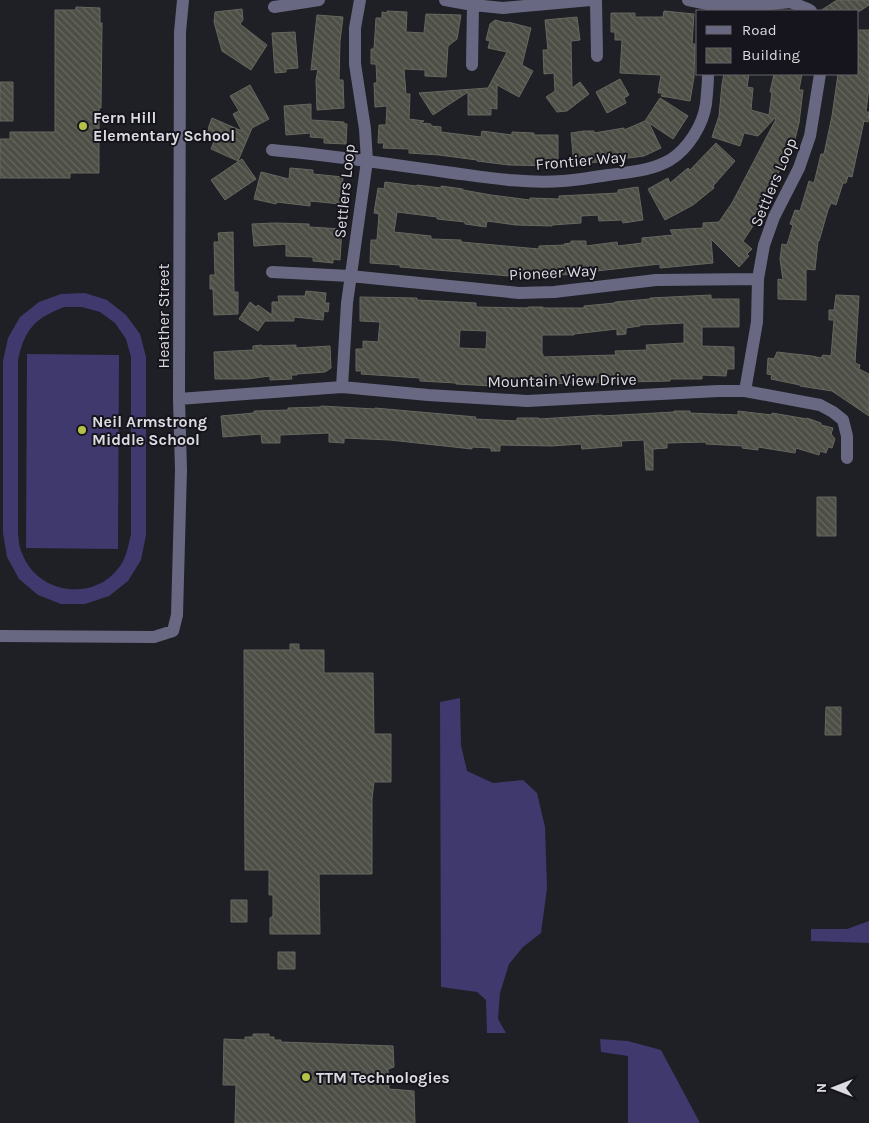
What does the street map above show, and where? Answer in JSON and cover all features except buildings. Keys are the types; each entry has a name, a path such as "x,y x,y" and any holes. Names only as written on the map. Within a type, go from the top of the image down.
{"street":[{"name":"Heather Street","path":"0,636 154,637 173,631 177,615 181,470 179,399 180,32 182,0"},
{"path":"274,7 319,0"},
{"name":"Settlers Loop","path":"342,387 347,303 367,161 365,129 355,64 355,28 360,0"},
{"path":"445,0 473,5 591,0"},
{"path":"596,0 597,56"},
{"path":"688,0 713,8 790,2 809,10"},
{"path":"472,65 473,5"},
{"name":"Frontier Way","path":"272,150 300,152 482,178 562,181 634,172 656,167 671,159 685,147 697,130 706,106 708,75"},
{"name":"Settlers Loop","path":"745,391 757,322 758,279 764,245 810,136 820,75"},
{"name":"Pioneer Way","path":"272,272 350,276 519,293 554,292 656,280 758,279"},
{"name":"Mountain View Drive","path":"179,399 342,387 428,396 527,401 745,391 806,401 820,405 833,412 843,420 847,436 847,458"}],"shaded area":[{"path":"85,293 107,300 126,315 140,334 146,357 146,535 141,560 128,581 109,596 85,604 61,604 38,595 19,579 7,557 3,533 3,361 8,338 20,317 39,302 61,294","holes":["64,307 82,307 100,312 115,323 126,339 131,357 131,534 125,558 117,570 106,580 93,586 79,589 51,584 39,577 29,567 20,549 18,534 18,360 24,340 32,326 38,321"]},
{"path":"27,354 119,355 118,549 26,548"},
{"path":"460,698 461,745 467,771 493,783 523,780 537,793 545,827 547,888 541,933 523,947 509,964 500,993 498,1019 506,1033 487,1033 486,1000 477,992 441,987 440,702"},
{"path":"869,921 869,943 811,941 811,929 847,929"},
{"path":"600,1039 628,1041 661,1050 700,1123 628,1123 628,1056 601,1052"}],"place":[{"name":"Fern Hill Elementary School","path":"83,126"},
{"name":"Neil Armstrong Middle School","path":"82,430"},
{"name":"TTM Technologies","path":"306,1077"}]}
